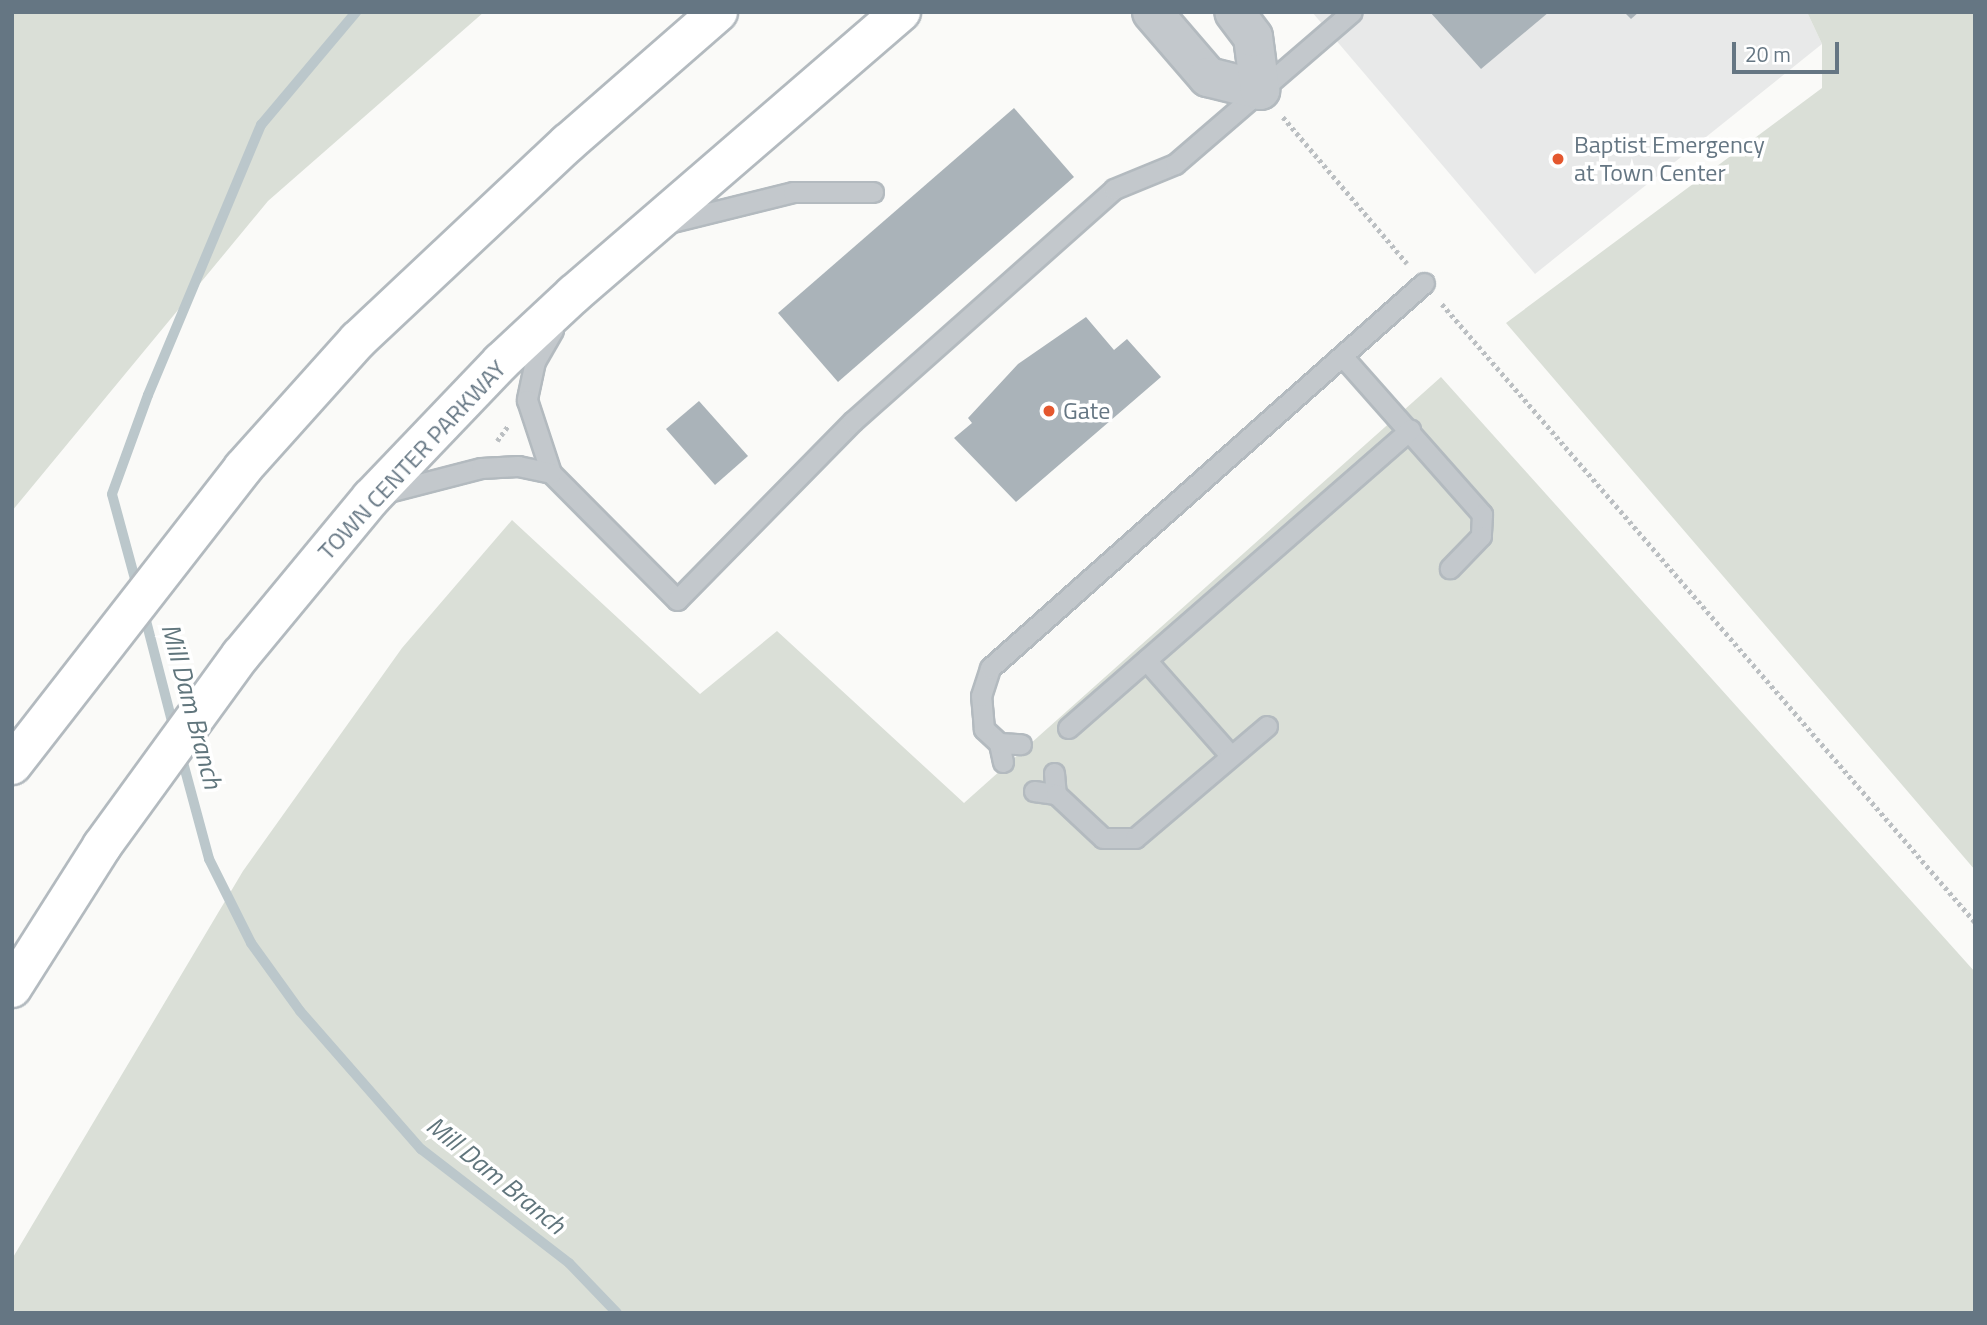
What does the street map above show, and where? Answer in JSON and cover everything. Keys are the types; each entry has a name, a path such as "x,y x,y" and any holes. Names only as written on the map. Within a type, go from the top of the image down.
{"main road":[{"path":"12,765 243,468 358,340 568,143 718,12"},
{"name":"TOWN CENTER PARKWAY","path":"12,988 102,846 241,654 371,498 501,362 574,294 901,12"}],"street":[{"path":"1152,12 1208,77 1260,90 1253,37 1234,12"}],"lane":[{"path":"574,294 535,361 527,400 551,473 677,600 853,421 1114,189 1175,164 1352,12"},
{"path":"650,228 793,192 873,192"},
{"path":"1021,744 1001,752 984,729 981,696 990,668 1424,283"},
{"path":"1343,357 1482,514 1481,536 1450,568"},
{"path":"1068,728 1410,430"},
{"path":"371,498 436,476 481,468 518,466 551,473"},
{"path":"1146,660 1231,756"},
{"path":"1034,791 1056,794 1103,838 1135,838 1267,726"},
{"path":"1054,773 1056,794"}],"path":[{"path":"1260,90 1975,922"},
{"path":"493,446 511,422"}],"shaded area":[{"path":"12,12 484,12 268,201 12,511"},
{"name":"Baptist Emergency at Town Center","path":"1312,12 1807,12 1822,44 1535,274"},
{"path":"1807,12 1975,12 1975,870 1506,323 1822,88 1822,44"},
{"path":"1441,377 1975,972 1975,1313 12,1313 12,1259 243,871 402,648 512,520 700,694 777,631 964,803"}],"building":[{"path":"1430,12 1549,12 1481,69"},
{"path":"1624,12 1639,12 1631,19"},
{"path":"1014,108 1074,177 838,382 778,313"},
{"name":"Gate","path":"1086,317 1114,350 1127,339 1161,377 1016,502 954,438 972,423 968,418 1018,364"},
{"path":"699,401 748,456 715,485 666,429"}],"waterway":[{"name":"Mill Dam Branch","path":"138,590 112,494 148,395 261,125 356,12"},
{"name":"Mill Dam Branch","path":"144,613 174,729"},
{"name":"Mill Dam Branch","path":"181,755 209,859 251,943 300,1011 421,1149 569,1263 617,1313"}],"place":[{"name":"Baptist Emergency at Town Center","path":"1558,159"},
{"name":"Gate","path":"1049,411"}]}
